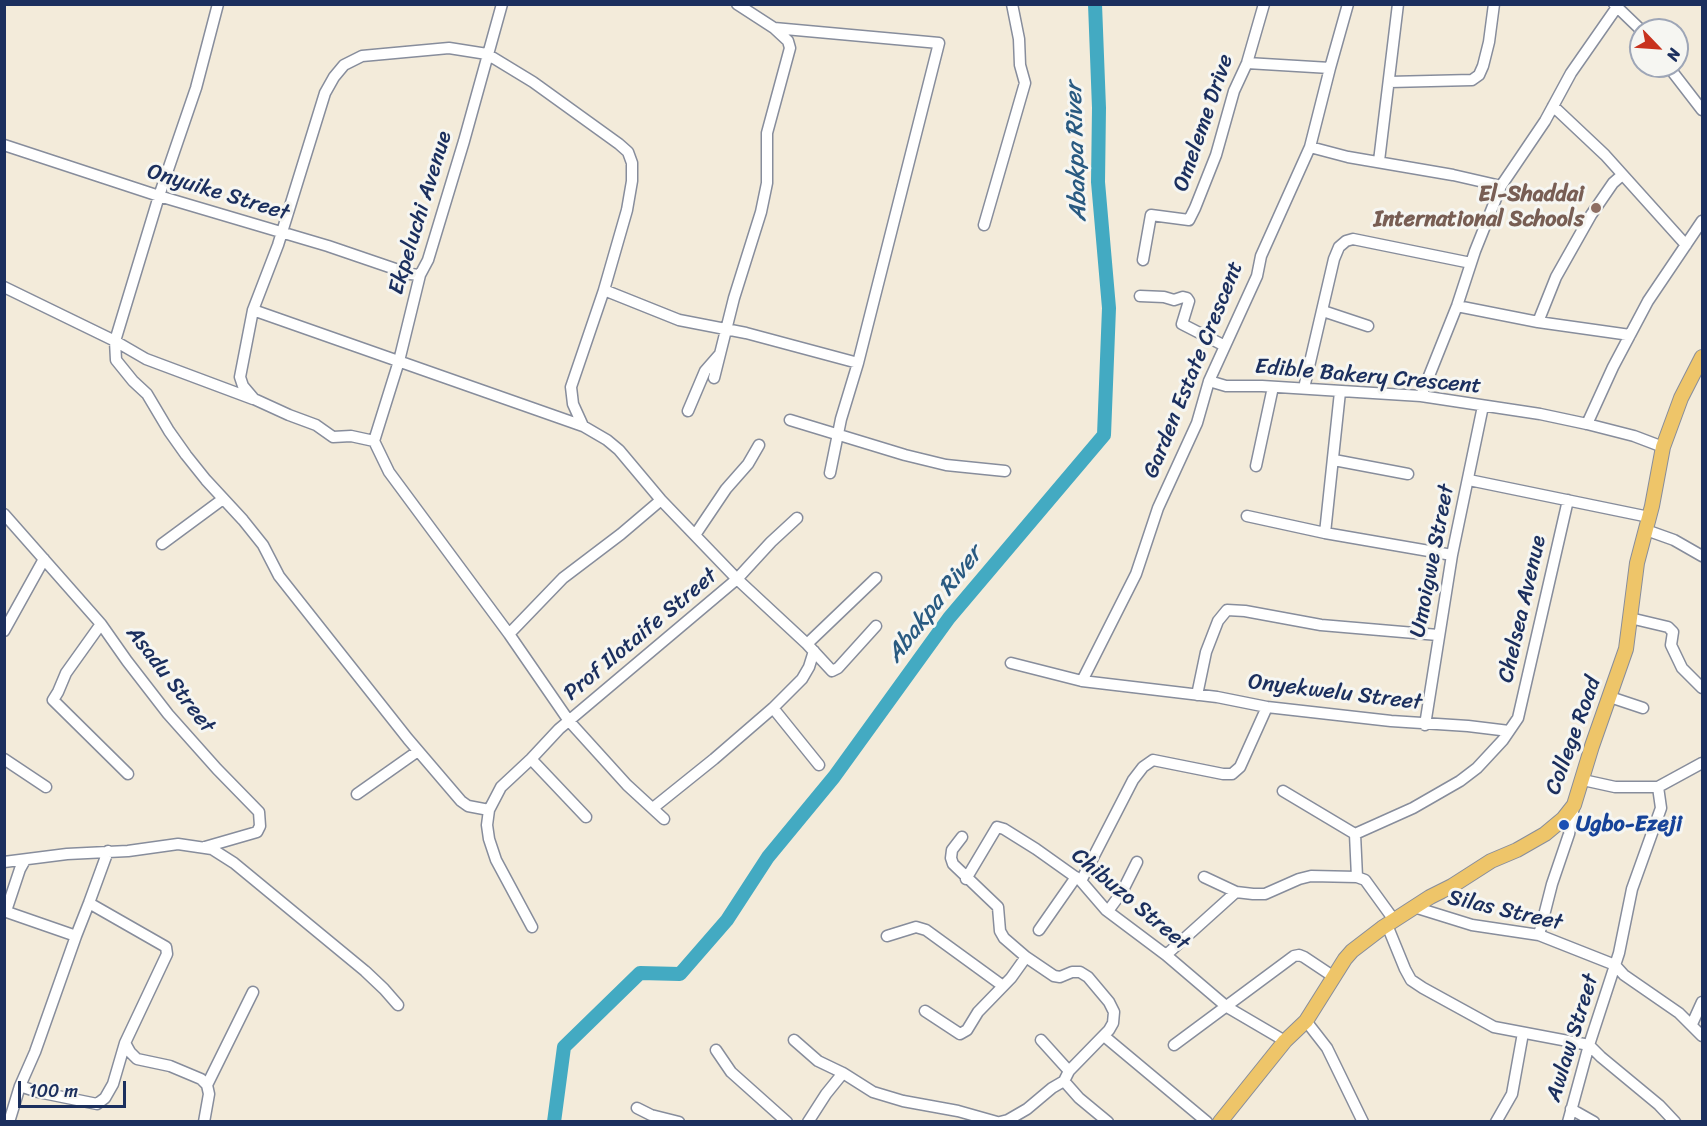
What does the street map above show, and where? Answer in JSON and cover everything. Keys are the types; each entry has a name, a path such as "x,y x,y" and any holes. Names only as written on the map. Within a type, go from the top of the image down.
{"main road":[{"name":"College Road","path":"1220,1122 1285,1041 1306,1021 1352,951 1414,908 1491,861 1545,834 1563,819 1574,805 1592,746 1623,661 1637,563 1663,447 1678,405 1702,357"}],"street":[{"path":"218,4 196,88 159,196 115,341 116,360 147,394 186,455 243,520 262,545 283,582 418,751 461,801 468,806 489,810 487,825 496,860 532,927"},
{"name":"Ekpeluchi Avenue","path":"376,437 399,361 420,275 428,260 502,4"},
{"path":"714,378 726,329 761,212 767,183 767,134 790,48 788,41 774,28 737,4"},
{"path":"984,225 1025,83 1020,65 1019,39 1012,4"},
{"name":"Omeleme Drive","path":"1143,260 1151,215 1189,220 1214,162 1234,91 1247,63 1264,4"},
{"name":"Garden Estate Crescent","path":"1082,681 1136,574 1158,508 1197,423 1209,381 1257,276 1261,256 1310,147 1348,4"},
{"path":"1379,161 1398,4"},
{"path":"1389,82 1463,81 1472,80 1479,75 1489,42 1494,4"},
{"path":"1421,396 1501,186 1553,106 1571,73 1616,6 1629,18"},
{"path":"774,28 939,43 858,363 847,397 830,473"},
{"path":"254,399 243,386 240,377 253,310 275,257 325,93 344,65 362,56 449,48 487,54 533,82 620,144 628,152 632,163 632,181 627,210 572,387 573,404 583,426"},
{"path":"1247,63 1330,68"},
{"path":"1677,78 1702,110"},
{"path":"1553,106 1605,156 1686,245"},
{"name":"Onyuike Street","path":"4,145 159,196 281,232 410,274 420,275"},
{"path":"1310,147 1348,157 1453,175 1501,186"},
{"path":"1538,322 1556,277 1591,215 1613,183 1621,176"},
{"path":"1587,424 1613,367 1648,301 1702,221"},
{"path":"1304,388 1334,259 1339,247 1346,241 1353,239 1471,263"},
{"path":"4,287 115,341 146,359 254,399 316,425 333,437 376,437 389,472 509,634 569,721 627,785 664,819"},
{"path":"604,290 671,318 806,347 858,363"},
{"path":"1140,296 1164,297 1174,300 1187,298 1189,301 1182,324 1225,346"},
{"path":"1457,306 1538,322 1630,335"},
{"path":"253,310 330,339 583,426 607,440 619,450 661,500 737,579 811,648 830,669 835,671 876,626"},
{"path":"1323,310 1368,326"},
{"path":"688,411 705,370 720,355"},
{"name":"Edible Bakery Crescent","path":"1209,381 1226,386 1304,388 1421,396 1587,424 1634,436 1663,447"},
{"path":"1256,466 1273,387"},
{"path":"1325,533 1341,392"},
{"name":"Umoigwe Street","path":"1425,724 1452,555 1483,406"},
{"path":"790,420 946,465 1005,471"},
{"path":"695,535 726,489 748,464 759,445"},
{"path":"1334,459 1408,474"},
{"path":"1468,480 1568,500 1647,524 1702,556"},
{"path":"162,544 223,499"},
{"path":"509,634 563,578 661,500"},
{"name":"Chelsea Avenue","path":"1512,729 1521,707 1568,500"},
{"name":"Asadu Street","path":"4,514 101,624 168,714 259,812 260,826 257,832 205,848"},
{"path":"1246,516 1325,533 1452,555"},
{"name":"Prof Ilotaife Street","path":"489,810 501,787 569,721 737,579 797,518"},
{"path":"4,631 44,559"},
{"path":"653,808 773,708 802,679 809,667 811,648 876,578"},
{"path":"1197,695 1206,652 1218,621 1227,610 1245,611 1321,625 1438,635"},
{"path":"1630,618 1668,627 1672,632 1671,645 1682,668 1702,688"},
{"path":"101,624 66,673 53,700 128,774"},
{"name":"Onyekwelu Street","path":"1011,663 1082,681 1217,697 1267,707 1425,724 1512,729"},
{"path":"1610,697 1643,708"},
{"path":"1039,930 1078,879 1132,780 1143,767 1153,760 1232,774 1240,767 1267,707"},
{"path":"773,708 819,765"},
{"path":"1355,834 1413,808 1460,781 1477,768 1512,729"},
{"path":"357,794 418,751"},
{"path":"4,759 46,786"},
{"path":"531,759 586,817"},
{"path":"1583,780 1615,787 1658,787 1687,769 1702,763"},
{"name":"Awlaw Street","path":"1568,1122 1589,1045 1615,965 1632,889 1661,808 1658,787"},
{"path":"1283,791 1355,834"},
{"path":"1539,934 1552,884 1569,834 1574,805"},
{"name":"Chibuzo Street","path":"966,879 997,827 1004,829 1078,879 1108,911 1166,955 1227,1007 1285,1041"},
{"path":"1355,834 1357,877"},
{"path":"794,1040 818,1061 843,1073 873,1092 903,1101 958,1111 999,1122 1008,1120 1027,1109 1067,1076 1104,1036 1113,1023 1114,1012 1109,1002 1088,977 1080,972 1072,972 1060,977 1054,976 1026,957 1004,938 1000,931 998,907 966,879 951,858 952,850 962,837"},
{"path":"4,862 178,844 220,853 365,971 398,1005"},
{"path":"9,1122 20,1086 35,1052 108,851"},
{"path":"25,860 5,911 76,936"},
{"path":"1108,911 1122,892 1137,862"},
{"path":"1204,877 1236,892 1265,894 1311,876 1357,877 1365,880 1391,923 1405,969 1411,980 1494,1027 1589,1045 1600,1057 1659,1105 1675,1122"},
{"path":"1166,955 1236,892"},
{"path":"20,1086 97,1104 105,1098 113,1083 126,1043 167,954 166,947 89,903"},
{"name":"Silas Street","path":"1414,908 1472,925 1539,934 1615,965 1624,975 1692,1024 1702,1036"},
{"path":"887,936 916,927 926,930 1003,986"},
{"path":"1174,1045 1294,956 1304,957 1334,977"},
{"path":"925,1011 960,1034 967,1030 978,1012 1026,957"},
{"path":"207,1085 253,992"},
{"path":"1692,1024 1702,1002"},
{"path":"1306,1021 1327,1048 1363,1122"},
{"path":"1496,1122 1512,1094 1524,1033"},
{"path":"1104,1036 1207,1122"},
{"path":"1041,1040 1067,1076 1079,1098 1108,1122"},
{"path":"126,1043 130,1052 137,1059"},
{"path":"716,1050 731,1072 787,1122"},
{"path":"118,1066 137,1059 170,1066 201,1079 207,1085 209,1094 204,1122"},
{"path":"808,1122 843,1073"},
{"path":"637,1108 651,1115 679,1122"},
{"path":"1571,1109 1594,1122"}],"waterway":[{"name":"Abakpa River","path":"554,1122 564,1047 640,973 680,974 727,920 768,857 834,777 949,618 1104,435 1109,308 1098,182 1099,108 1095,4"}],"place":[{"name":"El-Shaddai International Schools","path":"1596,208"},
{"name":"Ugbo-Ezeji","path":"1564,825"}]}
